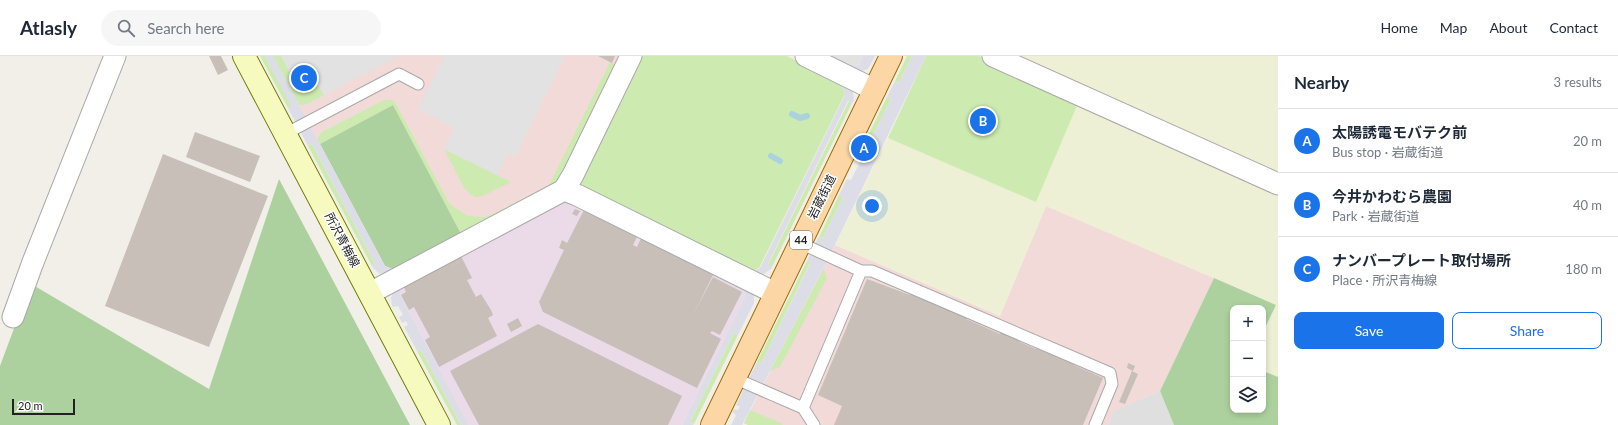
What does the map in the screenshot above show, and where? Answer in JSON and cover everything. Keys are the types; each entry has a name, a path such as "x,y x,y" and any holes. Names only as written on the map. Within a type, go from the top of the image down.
{"main road":[{"name":"所沢青梅線","path":"244,56 439,425"},
{"name":"岩蔵街道","path":"712,425 891,56"}],"street":[{"path":"13,317 36,254 115,56"},
{"path":"370,293 564,190 573,175 631,56"},
{"path":"806,56 875,90"},
{"path":"993,56 1278,184"},
{"path":"564,190 577,195 775,293"}],"lane":[{"path":"286,134 398,74 418,84"},
{"path":"800,243 861,271 872,271 1110,373 1112,384 1095,425"},
{"path":"802,408 861,271"},
{"path":"734,378 802,408 814,425"}],"shaded area":[{"path":"265,56 273,56 385,266 393,269 380,274 373,268 372,266 375,264 312,144 308,146 288,108 291,106"},
{"path":"273,56 621,56 554,185 461,234 393,105 320,144"},
{"path":"281,56 399,56 324,95 318,85 302,94"},
{"path":"444,56 565,56 515,157 508,154 497,175 444,149 454,128 418,109"},
{"path":"826,56 863,56 859,65 850,68"},
{"path":"863,56 875,56 868,69 859,72 850,68 859,65"},
{"path":"912,56 926,56 829,257 742,425 731,425 736,415 732,412 734,409 738,410 740,407 736,405 757,362 761,364 810,264 807,261 818,238 823,238 843,197 839,195 847,179 851,180 860,162 856,160 859,155 862,157 866,151 862,149 864,144 868,145 891,99 887,97 895,81 899,83"},
{"path":"841,83 853,91 854,101 852,103 848,101 768,264 772,267 771,269 762,275 749,272 760,268 845,95"},
{"path":"561,202 571,202 742,287 745,296 682,425 469,425 400,295 403,286"},
{"path":"1046,206 1214,278 1160,391 1114,411 1108,425 748,425 744,423 835,245 1000,316"},
{"path":"403,286 400,295 469,425 461,425 421,350 417,351 404,327 408,325 406,321 402,323 399,317 403,315 398,306 392,306 391,298 393,293"},
{"path":"742,287 753,293 754,303 738,335 734,333 690,422 694,425 682,425 745,296"},
{"path":"1160,391 1174,425 1108,425 1113,411"}],"green space":[{"path":"260,56 265,56 292,106 288,108"},
{"path":"273,56 281,56 301,93 318,85 324,95 307,104 299,105"},
{"path":"640,56 787,56 841,83 845,94 759,268 749,272 582,190 579,180"},
{"path":"907,56 912,56 899,83 895,81"},
{"path":"926,56 979,56 1079,101 1036,202 888,138"},
{"path":"1006,56 1278,56 1278,178"},
{"path":"610,62 616,65 561,177 554,185 461,234 393,105 320,144 317,139 322,132 384,100 393,100 449,203 468,216 485,217 549,185"},
{"path":"887,97 891,99 868,146 864,144"},
{"path":"849,101 852,103 772,267 768,265"},
{"path":"1079,101 1278,191 1278,377 1266,372 1266,326 1276,305 1046,206 1000,316 835,245 888,138 1036,202"},
{"path":"393,105 461,234 393,269 385,266 320,144"},
{"path":"312,144 375,264 372,266 308,146"},
{"path":"444,149 511,182 483,196 475,197 464,188"},
{"path":"279,179 410,425 0,425 0,366 16,323 33,285 209,389"},
{"path":"839,195 843,197 823,238 819,237"},
{"path":"807,261 810,263 761,364 757,362"},
{"path":"824,268 827,278 780,367 770,371"},
{"path":"1214,278 1276,305 1266,326 1266,305 1230,305 1230,413 1266,413 1266,372 1278,377 1278,425 1174,425 1160,391"},
{"path":"734,333 738,335 694,424 690,422"},
{"path":"421,350 461,425 457,425 417,351"},
{"path":"750,410 782,423 782,425 748,425 744,423"}],"building":[{"path":"209,56 221,56 228,70 218,75"},
{"path":"598,56 615,56 612,63"},
{"path":"307,64 317,83 301,92 291,73"},
{"path":"195,132 260,156 250,182 186,157"},
{"path":"163,154 268,196 209,347 105,306"},
{"path":"575,209 580,211 577,216 572,214"},
{"path":"584,210 637,237 633,245 637,247 641,238 714,273 693,315 713,277 742,292 720,335 712,331 710,333 721,339 697,388 543,312 539,302 564,250 559,248 562,240 567,243"},
{"path":"461,256 472,278 467,280 476,297 481,294 491,310 493,315 488,318 497,336 439,367 425,340 430,337 414,307 409,310 401,295 406,292 404,287"},
{"path":"867,279 910,295 912,289 968,314 966,319 1000,334 1002,328 1022,336 1020,342 1036,349 1038,343 1077,360 1074,365 1103,378 1083,425 834,425 842,406 818,395"},
{"path":"518,318 522,326 511,332 507,324"},
{"path":"538,324 682,396 668,425 479,425 450,371"},
{"path":"1128,363 1135,366 1133,371 1127,368"},
{"path":"1132,371 1138,374 1125,404 1119,402"}],"waterway":[{"path":"792,114 800,118 807,116"},
{"path":"771,156 780,161"}],"place":[{"name":"ナンバープレート取付場所","path":"304,78"},
{"name":"今井かわむら農園","path":"983,121"},
{"name":"太陽誘電モバテク前","path":"864,148"}]}
